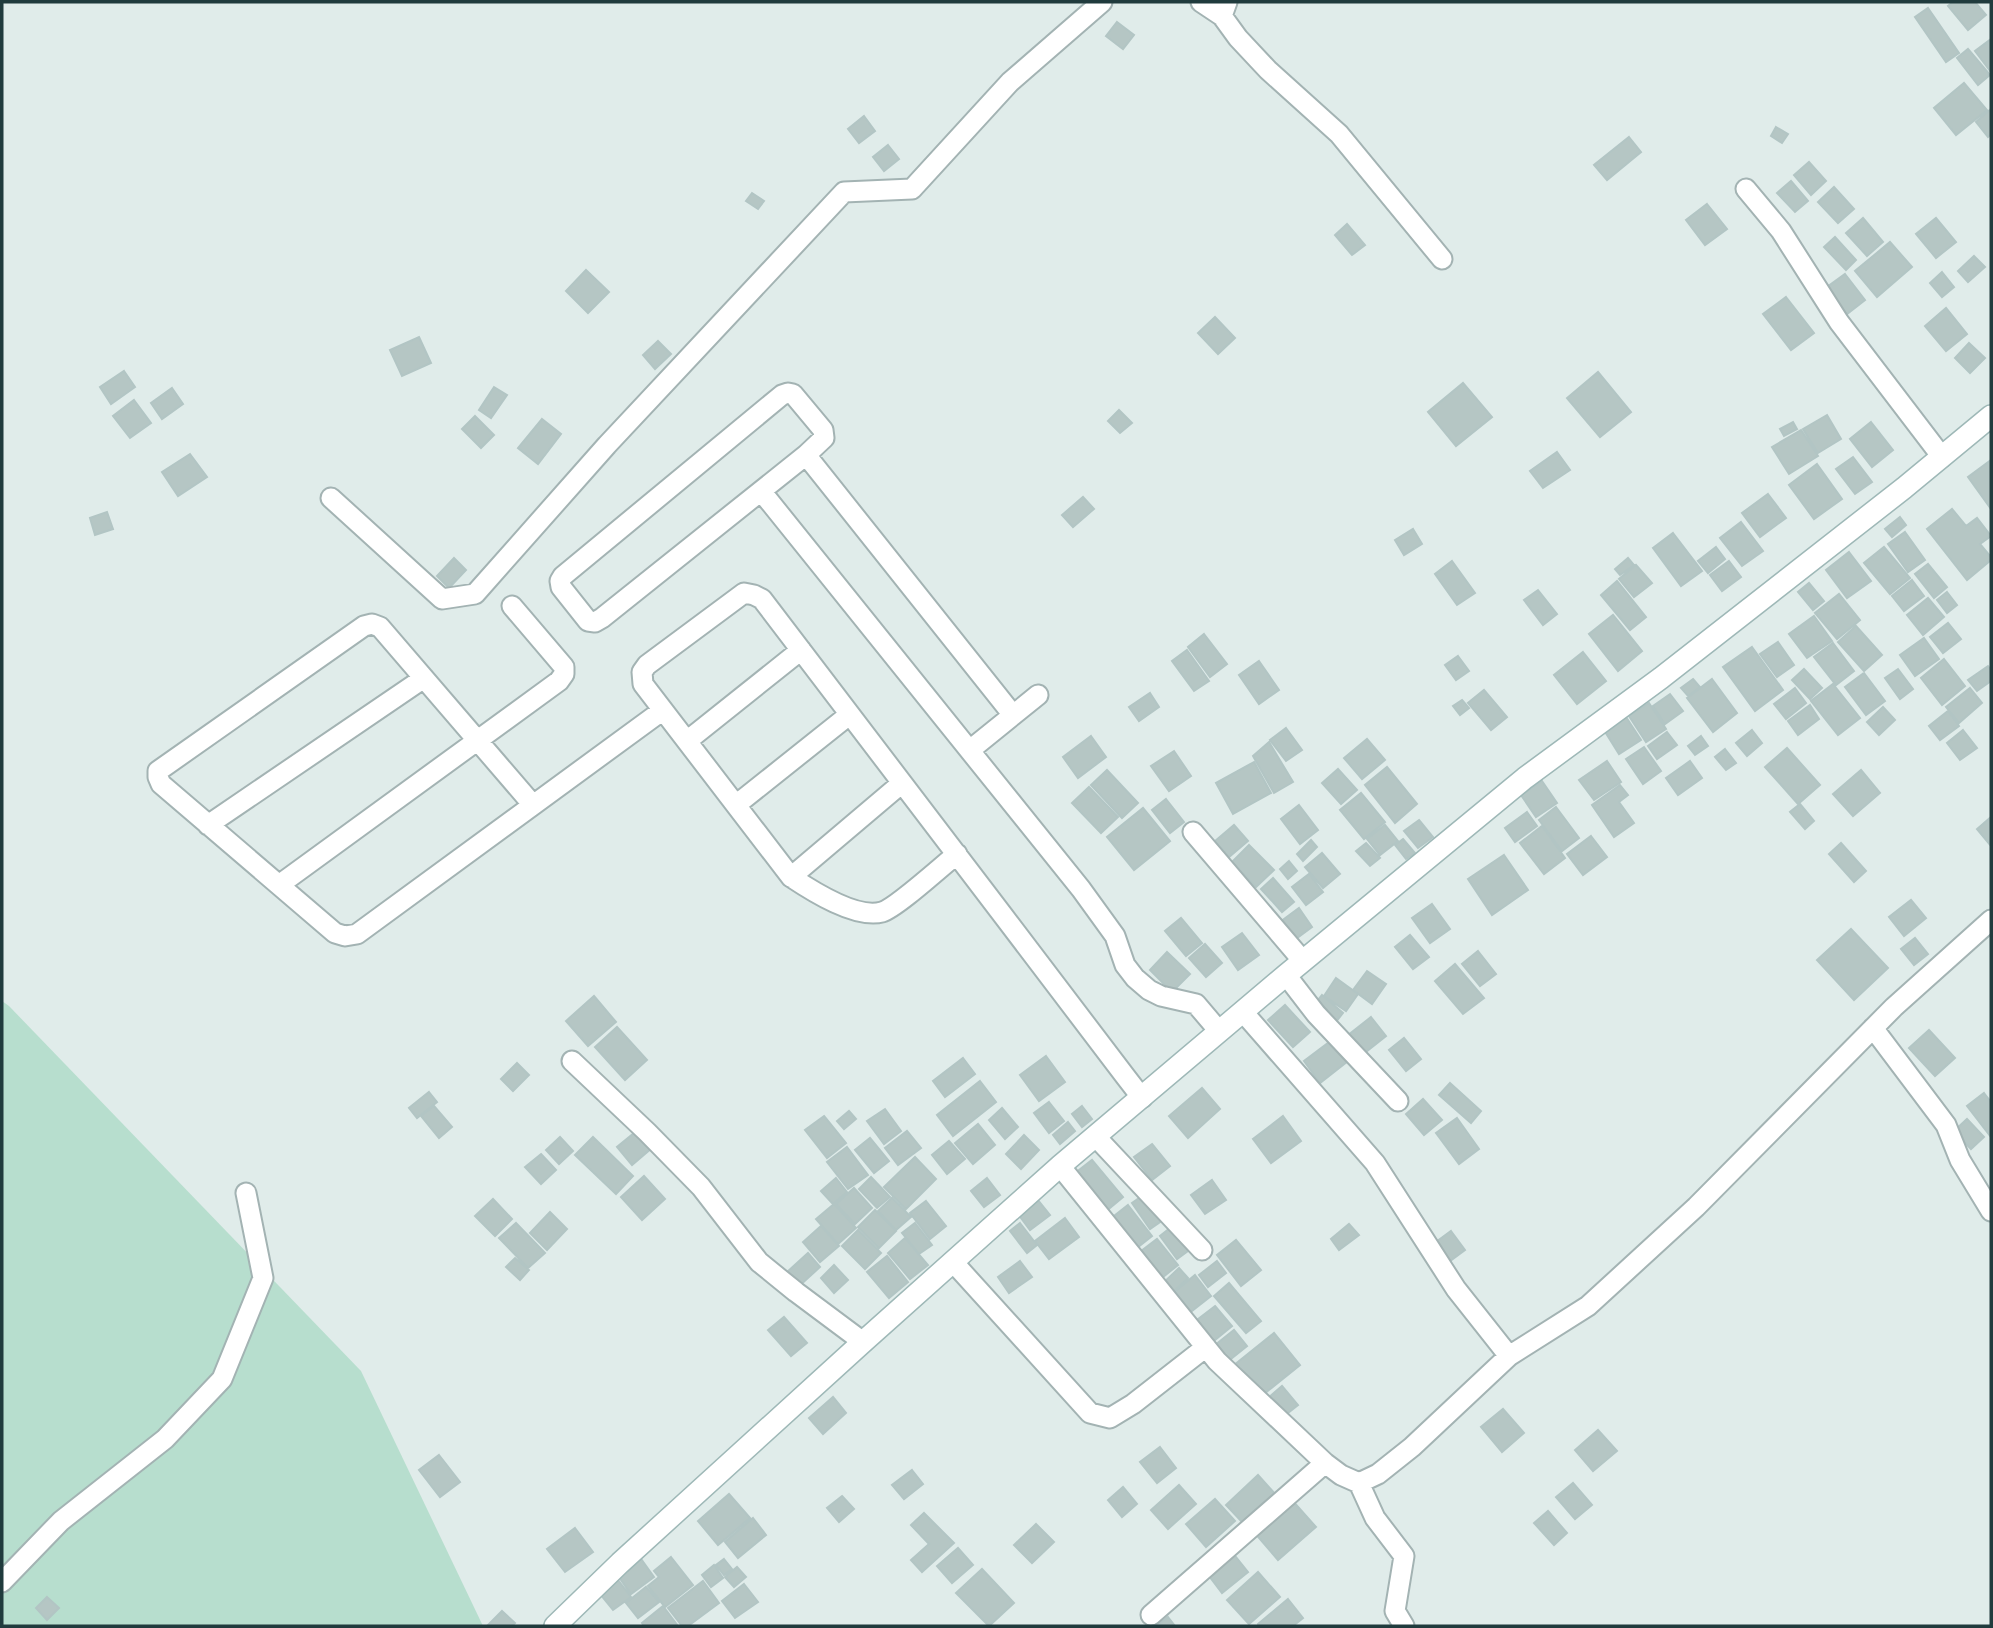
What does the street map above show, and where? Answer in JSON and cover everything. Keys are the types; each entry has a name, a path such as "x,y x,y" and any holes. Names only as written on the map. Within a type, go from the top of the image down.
{"street":[{"path":"331,498 442,599 475,594 607,445 844,192 912,189 1010,82 1102,2"},
{"path":"1201,2 1224,9 1238,38 1339,134 1442,259"},
{"path":"1746,189 1781,231 1839,322 1942,457"},
{"path":"793,394 823,430 824,438 761,491 595,622 588,621 561,587 560,580 563,576 782,395 793,394"},
{"path":"555,1626 863,1342 1060,1166 1219,1031 1525,778 1661,678 1991,416"},
{"path":"806,455 1013,715"},
{"path":"761,491 1082,889 1115,936 1125,965 1135,978 1161,996 1196,1004 1219,1031"},
{"path":"957,854 883,912 864,912 822,898 791,877 643,684 642,672 647,665 744,593 762,599 849,715 957,854 1142,1098"},
{"path":"279,885 559,681 564,674 564,667 512,606"},
{"path":"533,805 380,626 372,624 364,626 158,771 161,784 335,933 345,936 358,934 663,710"},
{"path":"687,741 802,650"},
{"path":"208,825 424,678"},
{"path":"970,750 1038,695"},
{"path":"736,805 849,715"},
{"path":"791,877 902,783"},
{"path":"1193,832 1303,961"},
{"path":"1359,1483 1378,1474 1412,1447 1509,1356 1588,1306 1696,1207 1894,1007 1991,920"},
{"path":"1286,975 1316,1014 1398,1101"},
{"path":"1242,1012 1376,1163 1456,1289 1509,1356"},
{"path":"1873,1028 1946,1125 1960,1160 1991,1211"},
{"path":"572,1061 648,1132 701,1187 759,1262 863,1342"},
{"path":"1096,1137 1202,1250"},
{"path":"1060,1166 1217,1361 1325,1463 1340,1475 1359,1483 1375,1518 1404,1556 1395,1611 1404,1626"},
{"path":"2,1582 61,1521 165,1439 222,1379 263,1278 246,1193"},
{"path":"953,1262 1090,1413 1110,1418 1133,1404 1206,1347"},
{"path":"1151,1615 1325,1463"}],"green space":[{"path":"2,1001 361,1371 483,1626 2,1626"}],"building":[{"path":"1953,2 1975,2 1986,15 1968,30 1948,6"},
{"path":"1928,8 1959,53 1946,62 1915,17"},
{"path":"1117,22 1134,35 1123,49 1106,36"},
{"path":"1991,39 1991,72 1975,51"},
{"path":"1968,49 1990,75 1978,85 1957,58"},
{"path":"1964,83 1987,110 1956,135 1934,108"},
{"path":"1991,109 1991,134 1988,137 1976,122"},
{"path":"864,116 875,131 859,143 848,129"},
{"path":"1776,127 1788,134 1782,143 1771,136"},
{"path":"1629,137 1641,152 1607,180 1594,165"},
{"path":"888,145 899,159 884,171 873,157"},
{"path":"1809,162 1826,181 1811,195 1794,175"},
{"path":"1791,181 1808,201 1795,212 1777,193"},
{"path":"1834,187 1854,209 1838,223 1818,202"},
{"path":"752,193 764,201 758,209 746,201"},
{"path":"1707,204 1727,229 1705,245 1686,220"},
{"path":"1863,218 1883,242 1867,256 1846,233"},
{"path":"1936,218 1956,242 1936,258 1916,234"},
{"path":"1347,224 1365,245 1352,255 1335,235"},
{"path":"1835,237 1856,260 1846,270 1824,247"},
{"path":"1890,242 1912,267 1877,297 1855,271"},
{"path":"1974,256 1985,267 1968,282 1958,271"},
{"path":"586,270 609,292 588,313 566,291"},
{"path":"1942,272 1954,287 1942,297 1930,283"},
{"path":"1845,274 1865,300 1847,314 1827,287"},
{"path":"1786,297 1814,333 1791,350 1763,314"},
{"path":"1946,308 1967,334 1946,351 1925,326"},
{"path":"1215,317 1235,338 1218,354 1198,333"},
{"path":"419,337 431,363 402,376 390,350"},
{"path":"658,341 671,354 655,369 643,355"},
{"path":"1969,343 1985,358 1970,373 1955,358"},
{"path":"124,371 135,387 111,404 100,387"},
{"path":"1598,372 1631,412 1600,437 1567,398"},
{"path":"1463,383 1492,417 1456,446 1428,412"},
{"path":"494,387 507,395 491,418 479,410"},
{"path":"172,388 183,404 162,419 151,403"},
{"path":"134,400 151,423 130,438 113,416"},
{"path":"1119,410 1132,423 1120,433 1108,421"},
{"path":"1827,415 1841,439 1818,453 1803,429"},
{"path":"475,416 494,435 481,448 462,429"},
{"path":"542,419 561,434 538,464 518,448"},
{"path":"1793,422 1797,429 1784,436 1780,429"},
{"path":"1871,422 1893,450 1872,467 1850,439"},
{"path":"1801,430 1818,456 1789,474 1772,447"},
{"path":"1557,452 1570,470 1543,488 1530,471"},
{"path":"190,454 207,477 178,496 162,472"},
{"path":"1853,457 1872,482 1855,494 1836,469"},
{"path":"1991,460 1991,509 1968,477"},
{"path":"1817,464 1842,499 1814,519 1789,485"},
{"path":"1768,494 1786,518 1760,537 1742,513"},
{"path":"1083,497 1094,509 1073,527 1062,515"},
{"path":"1952,509 1966,526 1977,518 1991,536 1980,544 1991,560 1967,580 1927,529"},
{"path":"107,512 113,529 95,535 90,518"},
{"path":"1900,517 1906,525 1892,537 1885,529"},
{"path":"1741,522 1763,551 1742,566 1720,538"},
{"path":"1413,529 1422,544 1404,555 1395,540"},
{"path":"1905,532 1925,560 1908,572 1888,544"},
{"path":"1673,533 1702,571 1681,586 1653,548"},
{"path":"1716,547 1725,559 1708,573 1698,561"},
{"path":"1884,547 1910,578 1890,594 1864,563"},
{"path":"1849,552 1871,581 1847,598 1826,570"},
{"path":"454,558 466,570 449,588 437,576"},
{"path":"1628,558 1634,565 1620,575 1615,569"},
{"path":"1452,561 1475,593 1457,605 1435,574"},
{"path":"1729,561 1741,577 1722,591 1710,575"},
{"path":"1928,564 1947,587 1934,598 1915,574"},
{"path":"1636,565 1652,583 1634,597 1619,579"},
{"path":"1912,580 1924,596 1904,611 1892,596"},
{"path":"1617,581 1646,617 1630,630 1601,595"},
{"path":"1809,583 1824,601 1813,610 1798,592"},
{"path":"1538,590 1557,614 1543,625 1524,600"},
{"path":"1947,592 1957,605 1947,613 1937,600"},
{"path":"1839,594 1860,620 1837,639 1815,613"},
{"path":"1928,598 1944,617 1923,635 1907,615"},
{"path":"1613,615 1642,651 1618,671 1589,634"},
{"path":"1814,616 1832,641 1807,658 1789,634"},
{"path":"1948,623 1961,639 1943,653 1930,637"},
{"path":"1856,626 1882,655 1864,671 1838,642"},
{"path":"1204,634 1227,664 1210,677 1188,647"},
{"path":"1924,638 1939,659 1915,676 1900,655"},
{"path":"1778,642 1794,665 1777,677 1760,654"},
{"path":"1833,643 1854,671 1836,685 1814,657"},
{"path":"1752,647 1783,690 1755,711 1723,667"},
{"path":"1187,650 1209,681 1194,691 1172,661"},
{"path":"1583,652 1606,681 1577,704 1554,675"},
{"path":"1458,656 1469,671 1456,680 1445,665"},
{"path":"1944,659 1965,686 1942,705 1921,678"},
{"path":"1259,661 1279,690 1259,704 1239,675"},
{"path":"1988,666 1991,670 1991,681 1977,691 1968,680"},
{"path":"1804,669 1822,688 1810,699 1792,680"},
{"path":"1898,669 1913,689 1900,699 1885,678"},
{"path":"1864,673 1885,701 1866,715 1845,687"},
{"path":"1693,679 1700,687 1688,696 1681,688"},
{"path":"1712,679 1737,713 1713,732 1687,698"},
{"path":"1833,684 1860,718 1838,735 1811,701"},
{"path":"1795,688 1806,703 1786,719 1774,704"},
{"path":"1970,688 1982,703 1959,723 1946,707"},
{"path":"1484,690 1507,717 1491,730 1468,703"},
{"path":"1150,693 1159,707 1139,721 1129,707"},
{"path":"1670,694 1683,711 1665,724 1653,706"},
{"path":"1462,700 1469,708 1460,715 1453,706"},
{"path":"1649,703 1666,729 1646,742 1629,716"},
{"path":"1810,705 1819,719 1798,735 1788,721"},
{"path":"1883,707 1895,720 1879,735 1867,722"},
{"path":"1948,711 1959,726 1940,740 1929,726"},
{"path":"1626,717 1641,740 1619,754 1604,730"},
{"path":"1286,728 1302,750 1286,761 1270,740"},
{"path":"1752,730 1762,743 1747,756 1736,743"},
{"path":"1963,730 1977,748 1960,760 1947,743"},
{"path":"1667,732 1677,745 1657,759 1648,746"},
{"path":"1091,736 1106,757 1078,778 1063,757"},
{"path":"1701,736 1708,746 1695,755 1688,746"},
{"path":"1367,739 1385,760 1362,779 1344,758"},
{"path":"1269,742 1293,782 1274,793 1253,756"},
{"path":"1644,747 1661,771 1643,784 1626,759"},
{"path":"1787,748 1820,785 1798,804 1765,767"},
{"path":"1725,749 1736,763 1726,770 1715,757"},
{"path":"1174,751 1191,776 1169,791 1151,766"},
{"path":"1607,761 1621,782 1594,800 1579,780"},
{"path":"1690,761 1702,778 1678,795 1666,778"},
{"path":"1254,762 1271,793 1233,814 1216,783"},
{"path":"1387,767 1417,804 1395,823 1365,785"},
{"path":"1338,769 1357,790 1341,804 1322,783"},
{"path":"1107,770 1138,803 1122,818 1091,785"},
{"path":"1861,770 1880,793 1853,816 1833,794"},
{"path":"1542,781 1557,803 1536,817 1521,795"},
{"path":"1620,785 1628,795 1619,802 1634,823 1614,837 1592,805"},
{"path":"1089,787 1118,817 1101,833 1072,803"},
{"path":"1361,793 1385,822 1364,839 1340,810"},
{"path":"1166,799 1184,822 1170,833 1152,810"},
{"path":"1800,804 1814,821 1805,829 1790,812"},
{"path":"1299,805 1318,830 1300,844 1281,819"},
{"path":"1556,807 1579,838 1562,851 1539,820"},
{"path":"1143,808 1170,841 1134,870 1107,837"},
{"path":"1527,812 1537,826 1515,842 1505,828"},
{"path":"1991,817 1991,846 1977,829"},
{"path":"1419,820 1433,837 1418,848 1404,831"},
{"path":"1234,825 1248,841 1229,857 1215,841"},
{"path":"1385,825 1398,841 1380,855 1367,839"},
{"path":"1542,826 1565,858 1544,874 1520,843"},
{"path":"1591,836 1607,857 1583,875 1567,854"},
{"path":"1403,839 1415,853 1406,859 1395,845"},
{"path":"1311,840 1317,847 1303,861 1297,854"},
{"path":"1366,843 1380,858 1370,866 1356,851"},
{"path":"1841,843 1866,871 1854,882 1829,854"},
{"path":"1249,845 1274,870 1256,887 1232,862"},
{"path":"1322,853 1340,874 1323,888 1305,867"},
{"path":"1504,855 1528,890 1492,915 1468,879"},
{"path":"1289,861 1297,871 1288,879 1280,869"},
{"path":"1309,874 1323,892 1306,905 1292,887"},
{"path":"1273,878 1294,902 1282,912 1261,889"},
{"path":"1911,900 1926,918 1904,936 1889,917"},
{"path":"1432,904 1450,929 1430,943 1412,918"},
{"path":"1299,908 1312,927 1293,941 1280,922"},
{"path":"1181,918 1202,943 1186,956 1165,931"},
{"path":"1851,929 1888,968 1854,1000 1817,960"},
{"path":"1242,933 1259,955 1238,970 1222,947"},
{"path":"1410,935 1429,957 1413,969 1395,947"},
{"path":"1915,938 1928,954 1914,965 1901,949"},
{"path":"1205,944 1222,963 1206,977 1189,958"},
{"path":"1478,951 1496,974 1480,986 1462,964"},
{"path":"1167,952 1190,974 1172,992 1150,970"},
{"path":"1455,964 1484,998 1463,1014 1435,981"},
{"path":"1367,971 1386,984 1372,1004 1353,990"},
{"path":"1336,978 1358,994 1346,1011 1324,996"},
{"path":"1322,995 1343,1013 1335,1023 1314,1005"},
{"path":"594,996 616,1022 588,1046 566,1021"},
{"path":"1285,1005 1310,1032 1293,1047 1268,1020"},
{"path":"1371,1017 1386,1036 1362,1055 1347,1036"},
{"path":"617,1027 647,1060 625,1080 595,1047"},
{"path":"1929,1030 1955,1058 1935,1076 1909,1048"},
{"path":"1404,1038 1421,1059 1406,1071 1389,1050"},
{"path":"1332,1040 1348,1061 1320,1083 1304,1061"},
{"path":"1046,1056 1065,1082 1039,1101 1020,1075"},
{"path":"963,1058 975,1074 945,1097 933,1081"},
{"path":"517,1063 529,1075 513,1091 501,1079"},
{"path":"980,1081 996,1102 953,1136 937,1115"},
{"path":"1450,1083 1481,1111 1471,1123 1439,1095"},
{"path":"1202,1088 1220,1109 1188,1138 1169,1116"},
{"path":"429,1092 437,1102 417,1118 409,1108"},
{"path":"1984,1093 1991,1102 1991,1137 1967,1106"},
{"path":"1423,1099 1442,1120 1424,1135 1406,1114"},
{"path":"1049,1102 1064,1121 1049,1133 1034,1113"},
{"path":"434,1106 452,1127 439,1138 421,1116"},
{"path":"1082,1106 1092,1119 1082,1127 1072,1114"},
{"path":"1002,1108 1018,1127 1005,1139 989,1120"},
{"path":"885,1109 901,1131 884,1144 867,1121"},
{"path":"849,1111 856,1119 844,1129 837,1121"},
{"path":"824,1116 846,1143 827,1158 805,1130"},
{"path":"1283,1116 1301,1141 1271,1163 1253,1139"},
{"path":"1457,1118 1479,1149 1459,1164 1436,1133"},
{"path":"1967,1119 1984,1137 1971,1149 1954,1131"},
{"path":"1068,1122 1075,1131 1060,1144 1053,1135"},
{"path":"978,1124 995,1145 973,1164 955,1143"},
{"path":"639,1129 653,1147 632,1165 617,1147"},
{"path":"907,1131 921,1148 898,1165 885,1148"},
{"path":"1024,1135 1039,1150 1021,1169 1006,1154"},
{"path":"560,1137 573,1151 559,1164 546,1150"},
{"path":"593,1137 633,1176 616,1194 575,1155"},
{"path":"870,1138 889,1161 874,1173 855,1150"},
{"path":"949,1141 965,1159 947,1174 932,1155"},
{"path":"1152,1144 1170,1166 1152,1180 1134,1157"},
{"path":"847,1147 868,1175 848,1189 827,1162"},
{"path":"541,1154 556,1170 541,1184 525,1167"},
{"path":"915,1157 936,1179 906,1209 884,1187"},
{"path":"1092,1160 1123,1197 1105,1212 1074,1174"},
{"path":"644,1176 665,1199 642,1220 621,1197"},
{"path":"871,1177 890,1197 877,1208 859,1189"},
{"path":"836,1178 847,1192 833,1204 821,1191"},
{"path":"987,1178 1000,1195 984,1207 971,1191"},
{"path":"1212,1180 1226,1200 1205,1214 1191,1195"},
{"path":"854,1188 872,1208 855,1224 836,1204"},
{"path":"1145,1194 1163,1220 1150,1229 1132,1203"},
{"path":"892,1198 911,1217 896,1230 878,1211"},
{"path":"493,1199 512,1219 495,1236 475,1216"},
{"path":"1037,1199 1050,1215 1030,1230 1018,1214"},
{"path":"926,1201 946,1226 930,1239 910,1213"},
{"path":"834,1204 856,1228 838,1244 816,1219"},
{"path":"1128,1205 1152,1236 1133,1251 1109,1220"},
{"path":"875,1210 896,1231 879,1248 858,1227"},
{"path":"550,1212 567,1229 547,1250 530,1233"},
{"path":"1065,1218 1079,1237 1049,1259 1035,1241"},
{"path":"516,1223 545,1253 528,1268 499,1238"},
{"path":"915,1223 932,1245 919,1254 902,1233"},
{"path":"1020,1223 1037,1245 1027,1253 1010,1231"},
{"path":"1349,1224 1359,1235 1339,1250 1331,1239"},
{"path":"1174,1225 1192,1248 1177,1259 1160,1236"},
{"path":"821,1226 839,1246 820,1262 803,1242"},
{"path":"858,1230 881,1253 865,1269 842,1246"},
{"path":"1451,1231 1465,1250 1450,1261 1436,1242"},
{"path":"905,1238 928,1265 910,1279 888,1253"},
{"path":"1157,1239 1178,1265 1158,1281 1136,1255"},
{"path":"1236,1240 1261,1270 1241,1286 1217,1255"},
{"path":"808,1253 820,1267 798,1287 786,1273"},
{"path":"887,1256 908,1282 889,1298 867,1272"},
{"path":"515,1258 529,1270 520,1280 506,1267"},
{"path":"1020,1261 1032,1277 1009,1293 998,1277"},
{"path":"1217,1261 1226,1273 1208,1287 1199,1275"},
{"path":"834,1265 848,1280 834,1293 821,1278"},
{"path":"1179,1268 1188,1278 1169,1296 1160,1286"},
{"path":"1195,1275 1211,1296 1188,1314 1172,1294"},
{"path":"1229,1283 1261,1321 1246,1333 1214,1296"},
{"path":"1215,1306 1232,1326 1210,1344 1193,1323"},
{"path":"784,1317 807,1343 791,1356 768,1330"},
{"path":"1234,1330 1247,1346 1227,1362 1214,1346"},
{"path":"1274,1333 1300,1365 1259,1398 1233,1366"},
{"path":"1282,1386 1298,1405 1283,1417 1267,1399"},
{"path":"833,1397 846,1413 823,1434 809,1418"},
{"path":"1503,1409 1524,1433 1502,1452 1481,1427"},
{"path":"1598,1430 1617,1451 1593,1471 1575,1450"},
{"path":"1160,1447 1176,1468 1157,1483 1140,1462"},
{"path":"439,1455 460,1482 440,1497 419,1470"},
{"path":"912,1470 923,1484 904,1499 892,1485"},
{"path":"1258,1475 1276,1495 1244,1524 1226,1505"},
{"path":"1573,1483 1592,1505 1575,1519 1556,1497"},
{"path":"1179,1485 1196,1504 1168,1529 1151,1510"},
{"path":"1123,1487 1137,1504 1122,1517 1108,1500"},
{"path":"729,1494 750,1518 718,1545 698,1521"},
{"path":"842,1496 854,1509 839,1522 827,1508"},
{"path":"1215,1499 1235,1521 1206,1547 1186,1524"},
{"path":"1291,1499 1316,1527 1278,1560 1254,1532"},
{"path":"1548,1511 1567,1533 1554,1545 1534,1523"},
{"path":"924,1513 954,1543 922,1572 911,1560 929,1544 911,1525"},
{"path":"753,1518 766,1535 738,1558 725,1542"},
{"path":"1036,1524 1054,1542 1032,1563 1014,1545"},
{"path":"575,1528 593,1552 565,1572 547,1549"},
{"path":"958,1548 973,1565 952,1583 937,1566"},
{"path":"1232,1552 1248,1572 1222,1593 1206,1572"},
{"path":"639,1556 654,1577 631,1594 616,1573"},
{"path":"671,1557 693,1585 665,1607 648,1586 659,1577 654,1571"},
{"path":"724,1559 732,1569 724,1575 716,1565"},
{"path":"714,1565 723,1578 711,1587 702,1575"},
{"path":"737,1567 746,1577 734,1587 725,1577"},
{"path":"982,1569 1014,1603 989,1626 956,1593"},
{"path":"1258,1572 1280,1597 1249,1624 1227,1600"},
{"path":"618,1580 631,1597 613,1610 600,1594"},
{"path":"703,1581 719,1603 688,1626 682,1626 668,1608"},
{"path":"744,1584 758,1602 735,1618 722,1601"},
{"path":"646,1587 659,1602 638,1618 626,1603"},
{"path":"47,1597 59,1608 47,1620 36,1608"},
{"path":"1288,1599 1303,1618 1293,1626 1259,1626 1258,1624"},
{"path":"663,1606 678,1626 644,1626 642,1623"},
{"path":"502,1611 515,1623 512,1626 487,1626"},
{"path":"1168,1617 1175,1626 1156,1626"}]}
